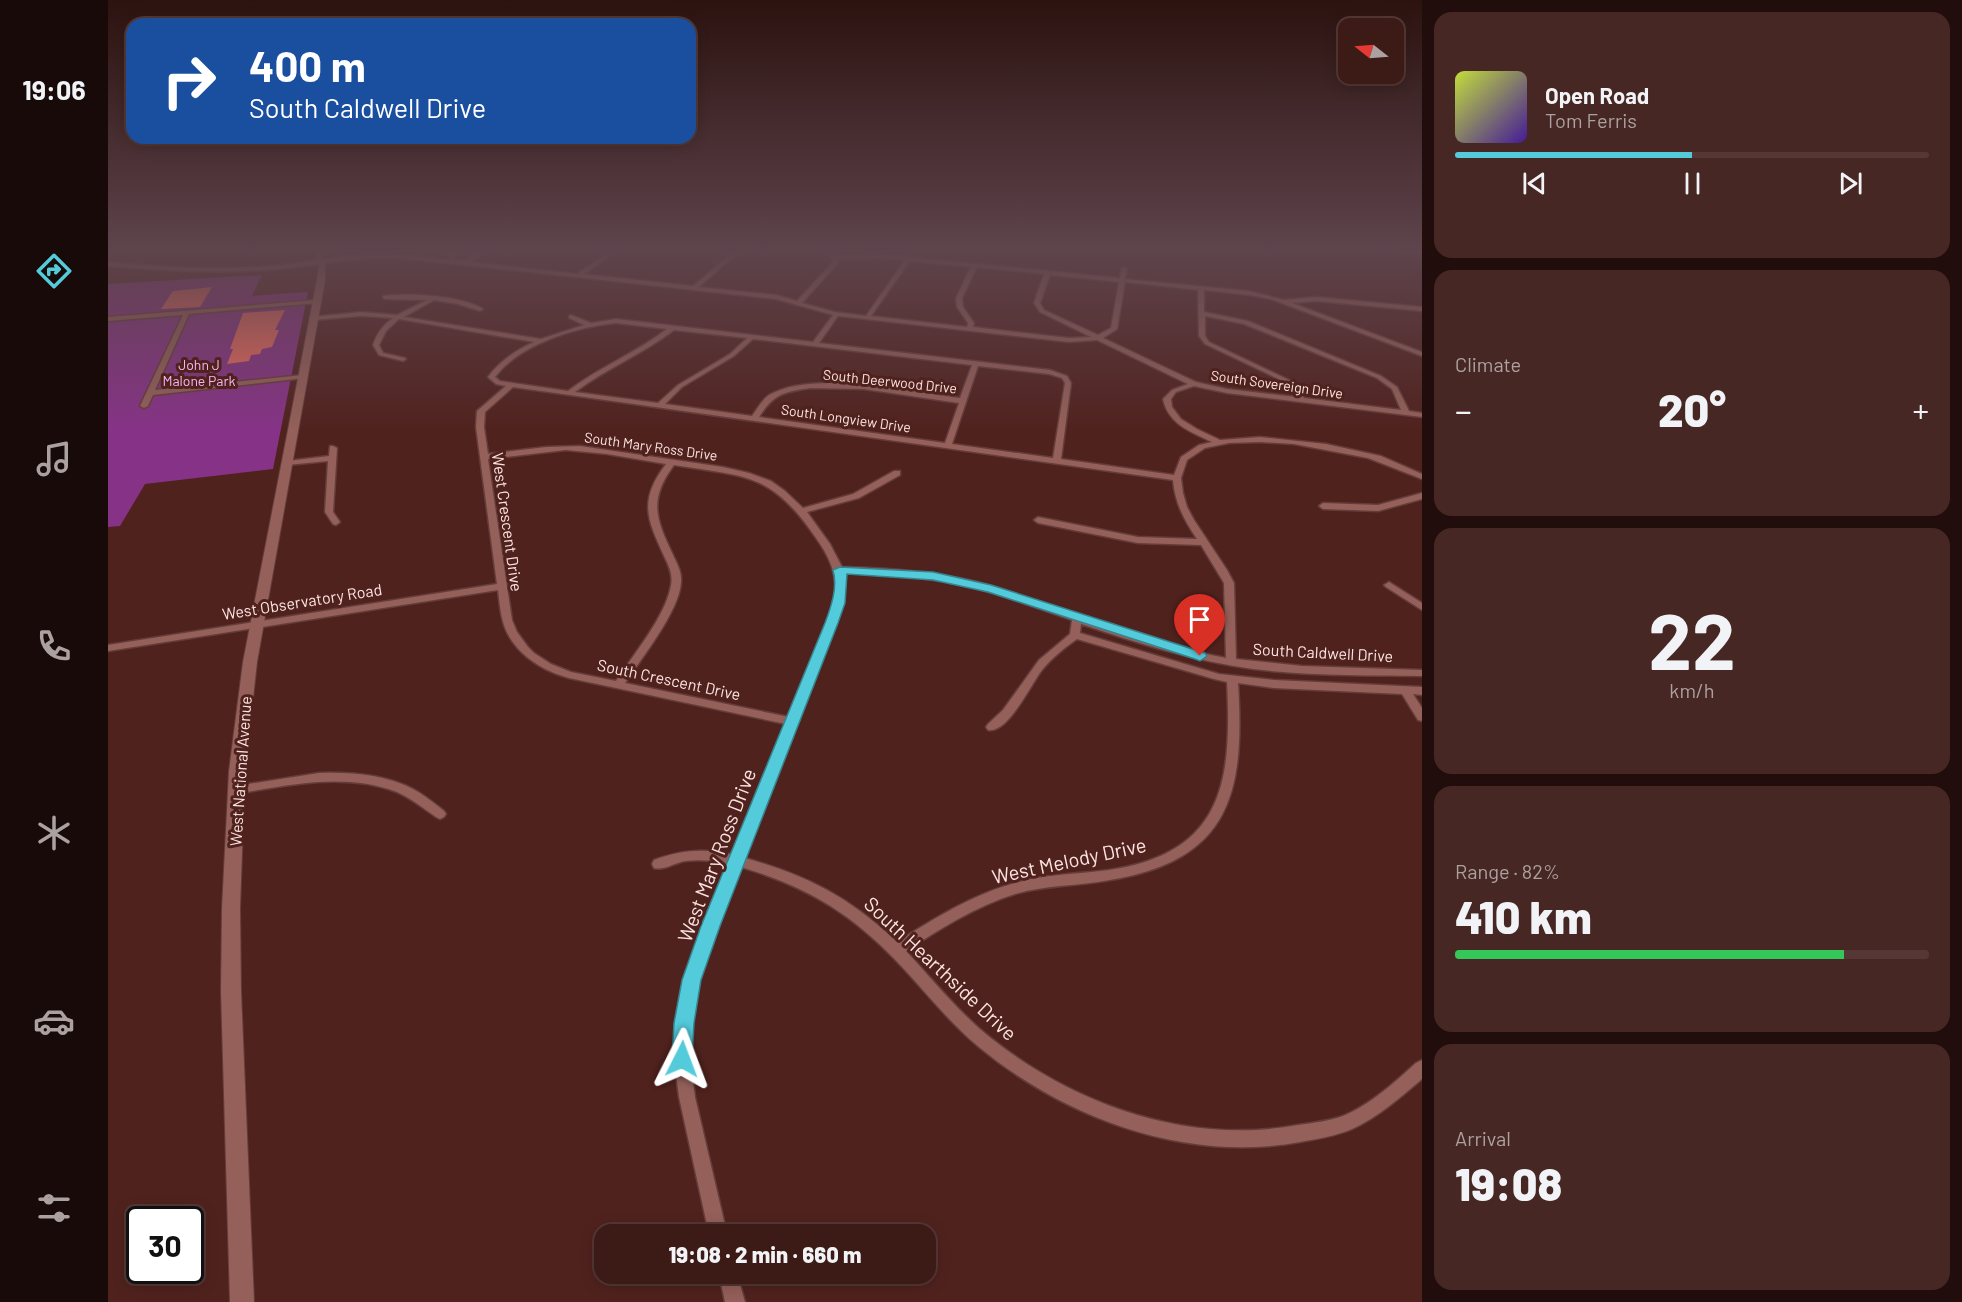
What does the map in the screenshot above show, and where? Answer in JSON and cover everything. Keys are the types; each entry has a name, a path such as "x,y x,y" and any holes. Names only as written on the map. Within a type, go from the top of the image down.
{"main road":[{"name":"West National Avenue","path":"242,1302 231,980 231,908 236,790 243,713 316,310"}],"street":[{"path":"108,320 225,310"},
{"path":"403,359 381,354 376,345 381,332 398,318 413,310"},
{"path":"822,310 867,318 1060,340 1096,338 1114,329 1118,310"},
{"path":"867,318 873,310"},
{"path":"962,310 971,323 969,329"},
{"name":"South Sovereign Drive","path":"1041,310 1194,384 1422,415"},
{"path":"1201,310 1202,336 1207,343 1293,385 1298,390 1301,400"},
{"path":"1305,310 1422,354"},
{"path":"144,406 187,313"},
{"path":"815,344 837,314"},
{"path":"1201,314 1246,322 1379,377 1395,388 1406,413"},
{"path":"571,317 588,324"},
{"path":"314,321 398,318 483,334 541,341"},
{"path":"512,385 494,381 491,378 492,374 511,358 541,341 588,324 616,321 1050,372 1062,375 1068,383 1057,461"},
{"path":"569,393 599,371 653,343 673,327"},
{"path":"659,406 680,386 732,355 753,336"},
{"path":"948,446 976,363"},
{"path":"151,393 303,377"},
{"path":"1194,384 1169,396 1168,408 1179,421 1218,442"},
{"name":"South Longview Drive","path":"512,385 1177,478"},
{"name":"West Crescent Drive","path":"512,385 481,411 480,428 507,620 516,642 530,657 541,663"},
{"name":"South Deerwood Drive","path":"754,419 769,399 776,394 812,385 840,386 963,401"},
{"path":"1231,662 1229,583 1183,511 1179,498 1177,478 1179,464 1186,456 1198,448 1218,442 1271,440 1343,449 1385,460 1422,477"},
{"path":"333,448 329,512 336,522"},
{"name":"South Mary Ross Drive","path":"484,457 565,448 672,462 746,475 768,483 786,495 801,511"},
{"path":"287,463 331,458"},
{"path":"618,686 670,602 676,584 674,569 656,531 650,507 660,478 672,462"},
{"path":"840,570 837,561 801,511 856,496 897,473"},
{"path":"1323,506 1378,508 1422,496"},
{"path":"1038,520 1138,540 1204,542"},
{"name":"South Caldwell Drive","path":"840,570 905,573 963,582 991,589 1168,648 1231,662 1262,667 1422,673"},
{"name":"West Mary Ross Drive","path":"716,1224 701,1165 682,1059 684,1023 692,980 736,861 821,653 838,603 842,578 840,570"},
{"path":"1389,585 1422,607"},
{"name":"West Observatory Road","path":"108,648 502,586"},
{"path":"992,727 1002,720 1019,700 1039,667 1075,635 1077,617"},
{"name":"South Caldwell Drive","path":"1075,635 1232,680 1422,691"},
{"name":"South Crescent Drive","path":"541,663 569,675 792,721"},
{"name":"West Melody Drive","path":"895,951 949,917 986,898 1019,887 1113,874 1157,862 1192,845 1213,822 1228,789 1234,750 1232,680"},
{"path":"1407,691 1422,717"},
{"path":"236,790 313,777 352,777 401,789 440,814"},
{"name":"South Hearthside Drive","path":"659,864 674,857 692,854 736,861 801,881 840,903 895,951 972,1032 1019,1068 1068,1097 1125,1118 1184,1134 1233,1140 1297,1136 1348,1123 1390,1098 1422,1068"},
{"path":"730,1284 735,1302"}],"green space":[{"name":"John J Malone Park","path":"108,310 304,310 273,469 145,484 120,526 108,527"}],"building":[{"path":"285,310 275,330 279,330 272,347 262,349 260,354 251,355 249,361 227,364 243,313"}],"route":[{"path":"682,1059 684,1023 692,980 736,861 832,623 842,578 840,570 905,573 963,582 991,589 1168,648 1200,656"}]}
